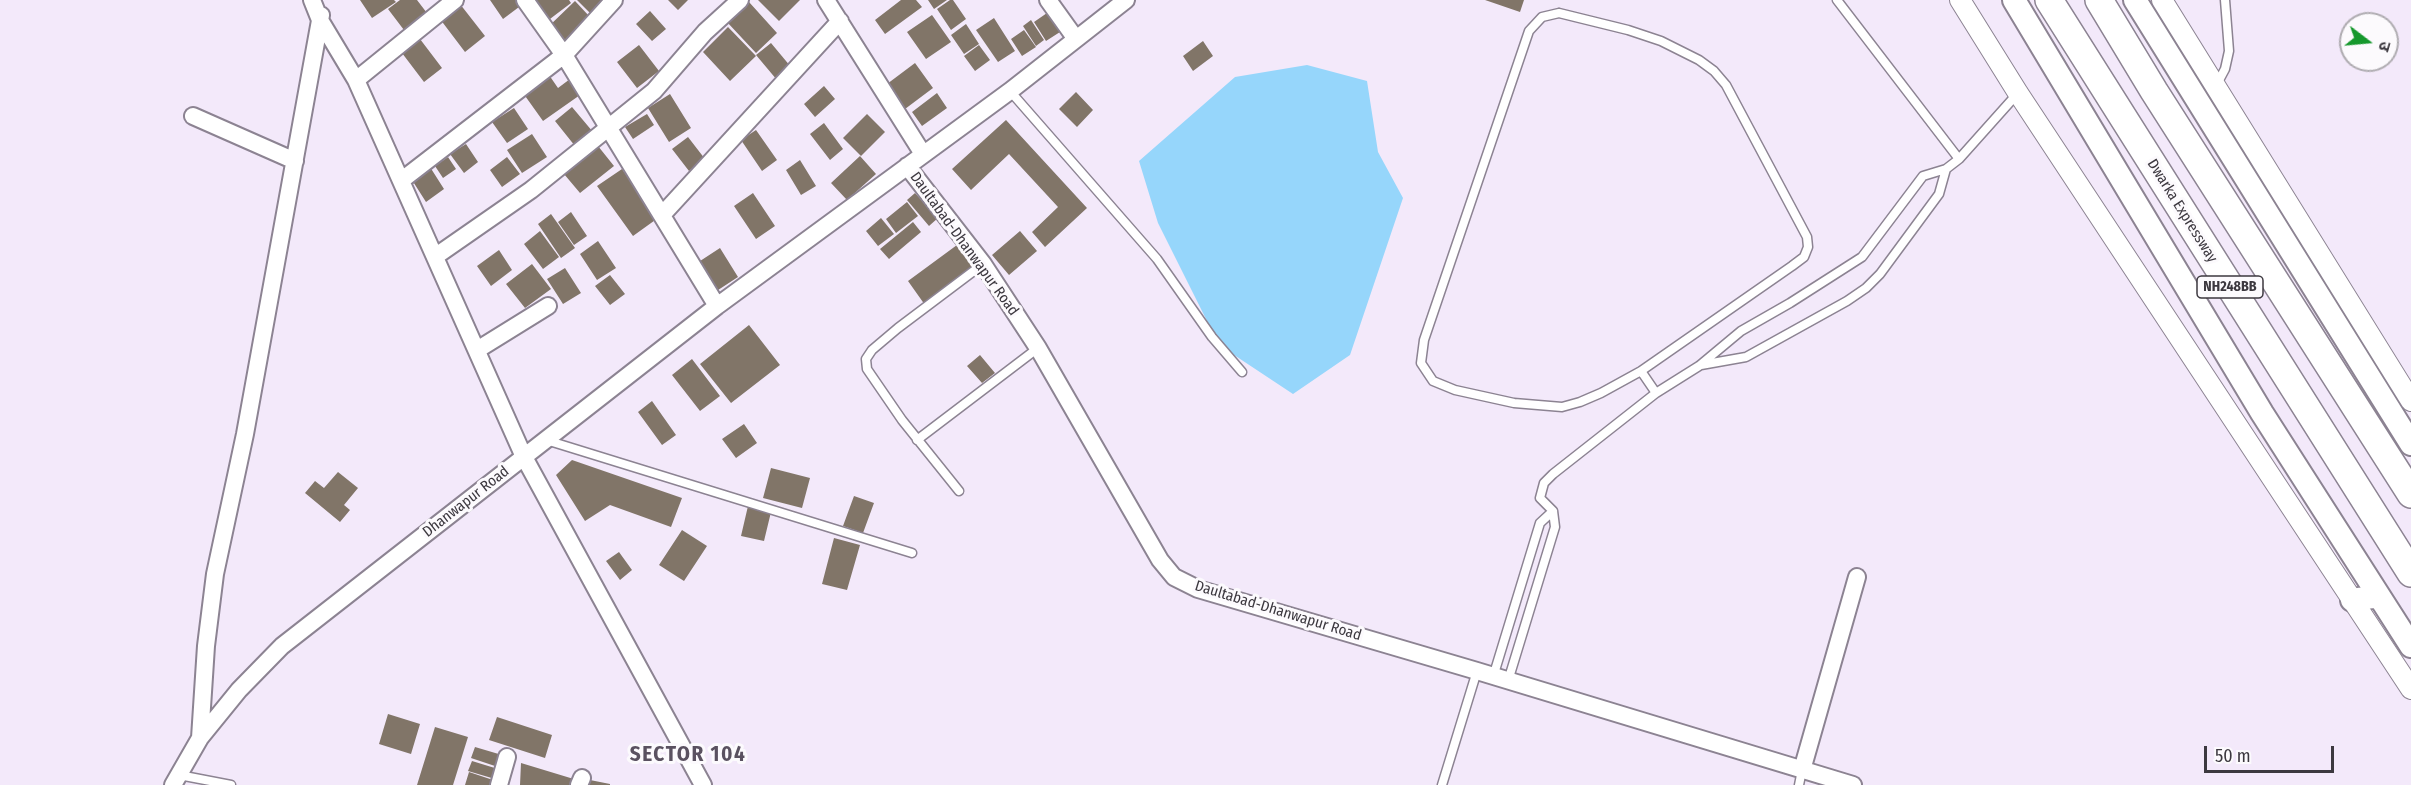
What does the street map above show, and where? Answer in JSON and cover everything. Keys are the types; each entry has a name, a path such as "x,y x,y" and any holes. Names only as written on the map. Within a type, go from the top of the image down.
{"highway":[{"name":"Dwarka Expressway","path":"2049,0 2411,573"},
{"name":"NH248BB","path":"2100,0 2154,91 2411,494"}],"main road":[{"path":"2014,0 2292,459 2411,646"},
{"path":"2135,0 2411,444"},
{"path":"2352,600 2379,596"}],"street":[{"path":"312,0 320,20 356,80 524,457 717,306 1010,91 1126,0"},
{"path":"200,738 206,646 215,574 245,434 324,0"},
{"path":"356,80 455,0"},
{"path":"525,0 564,54 717,306"},
{"path":"402,180 564,54 614,0"},
{"path":"436,256 531,190 659,87 705,32 740,0"},
{"path":"826,0 923,154"},
{"path":"1048,0 1076,39"},
{"path":"1960,0 2018,93 2411,689"},
{"path":"2162,0 2411,401"},
{"path":"662,215 840,21"},
{"path":"193,116 295,161"},
{"name":"Daultabad-Dhanwapur Road","path":"908,166 983,264 1038,348 1160,560 1174,577 1198,589 1477,670 1801,778 1853,785"},
{"path":"477,350 548,306"},
{"name":"Dhanwapur Road","path":"176,780 200,738 239,690 282,646 524,457 704,785"},
{"path":"1801,778 1857,577"},
{"path":"499,785 507,757"}],"lane":[{"path":"1837,0 1959,159"},
{"path":"2215,86 2225,69 2229,51 2225,0"},
{"path":"1559,13 1661,40 1700,60 1714,71 1726,85 1807,237 1808,248 1804,257 1641,371 1590,398 1562,407 1514,403 1455,390 1433,381 1421,363 1424,339 1529,31 1542,17 1559,13"},
{"path":"1010,91 1157,259 1219,345 1242,372"},
{"path":"1501,679 1555,527 1553,511 1540,498 1544,483 1656,393 1699,366 1741,331 1862,257 1923,176 1946,169 1959,159 2018,93"},
{"path":"1699,366 1746,357 1866,288 1880,274 1939,194 1946,169"},
{"path":"959,491 917,440 867,369 866,359 872,350 898,328 983,264"},
{"path":"917,440 1038,348"},
{"path":"1641,371 1656,393"},
{"path":"546,440 912,553"},
{"path":"1501,679 1540,522 1553,511"},
{"path":"1442,785 1477,670"},
{"path":"176,780 231,785"}],"water":[{"path":"1307,65 1367,81 1378,152 1403,198 1350,355 1293,394 1219,345 1158,223 1139,161 1235,77"}],"building":[{"path":"360,0 394,0 396,2 372,18"},
{"path":"400,0 417,0 430,17 407,34 388,9"},
{"path":"490,0 520,0 523,4 503,19"},
{"path":"535,0 569,0 571,3 546,22"},
{"path":"577,0 608,0 594,17"},
{"path":"668,0 688,0 678,10"},
{"path":"758,0 800,0 779,21"},
{"path":"901,0 916,0 922,7 885,34 875,20"},
{"path":"928,0 947,0 934,9"},
{"path":"953,0 966,19 951,30 937,9"},
{"path":"1485,0 1524,0 1520,12"},
{"path":"575,1 590,17 563,43 548,27"},
{"path":"749,2 777,33 756,53 727,22"},
{"path":"460,4 485,36 465,52 440,19"},
{"path":"650,11 666,29 652,41 636,24"},
{"path":"1047,13 1060,32 1046,41 1034,22"},
{"path":"932,15 951,42 926,59 907,32"},
{"path":"994,18 1015,51 998,62 976,30"},
{"path":"1031,20 1044,40 1036,46 1023,26"},
{"path":"966,24 979,44 964,54 951,35"},
{"path":"728,27 756,56 730,81 703,52"},
{"path":"1024,30 1036,47 1022,56 1011,39"},
{"path":"420,39 442,68 424,82 402,53"},
{"path":"1203,41 1213,56 1193,71 1183,56"},
{"path":"771,43 791,67 777,80 756,55"},
{"path":"639,45 659,71 637,88 617,62"},
{"path":"979,45 990,60 975,71 964,56"},
{"path":"915,63 933,88 905,109 887,84"},
{"path":"549,75 558,88 570,79 580,95 543,121 523,93"},
{"path":"824,86 835,99 815,117 804,104"},
{"path":"1076,92 1093,110 1077,127 1059,109"},
{"path":"937,93 947,108 922,126 912,112"},
{"path":"670,94 691,128 669,142 648,108"},
{"path":"572,107 593,132 575,146 555,121"},
{"path":"514,108 528,129 507,143 492,122"},
{"path":"647,114 654,125 633,139 625,127"},
{"path":"867,114 885,132 861,156 843,138"},
{"path":"1006,120 1087,208 1045,247 1032,232 1058,207 1009,154 971,190 952,169"},
{"path":"824,123 843,149 830,160 810,134"},
{"path":"756,130 777,160 762,171 741,140"},
{"path":"532,134 547,157 522,173 507,150"},
{"path":"688,137 705,159 689,171 672,149"},
{"path":"466,144 478,162 464,173 450,154"},
{"path":"598,146 614,166 580,193 564,174"},
{"path":"860,156 876,174 847,200 831,183"},
{"path":"448,157 456,169 443,178 435,166"},
{"path":"507,157 520,174 502,187 490,170"},
{"path":"800,160 816,186 801,195 786,170"},
{"path":"430,167 444,189 426,202 412,180"},
{"path":"622,169 658,218 633,236 597,186"},
{"path":"753,193 775,226 756,239 734,206"},
{"path":"915,193 938,218 929,226 907,200"},
{"path":"907,202 918,216 896,233 886,219"},
{"path":"571,212 587,236 574,245 558,222"},
{"path":"551,214 575,248 561,258 538,224"},
{"path":"881,218 894,234 878,246 866,231"},
{"path":"913,222 921,232 889,259 880,249"},
{"path":"540,231 559,257 543,269 524,244"},
{"path":"1020,231 1037,251 1009,275 992,255"},
{"path":"598,241 616,268 597,280 580,254"},
{"path":"957,245 974,269 925,305 908,281"},
{"path":"720,248 738,277 715,292 697,263"},
{"path":"499,250 512,270 491,286 477,266"},
{"path":"532,264 551,289 525,308 506,284"},
{"path":"565,268 581,293 563,304 547,279"},
{"path":"610,275 625,294 610,305 595,286"},
{"path":"749,325 780,365 731,403 700,364"},
{"path":"980,355 995,373 982,383 967,366"},
{"path":"692,359 720,396 700,411 672,375"},
{"path":"652,401 676,435 662,445 638,412"},
{"path":"744,424 757,443 736,458 722,439"},
{"path":"572,460 682,498 671,527 610,505 585,521 556,475"},
{"path":"771,468 810,478 802,508 763,498"},
{"path":"338,472 358,488 344,505 350,510 340,522 305,493 315,481 324,488"},
{"path":"854,496 874,503 863,533 843,526"},
{"path":"748,506 771,512 764,541 741,536"},
{"path":"682,530 707,546 684,581 659,565"},
{"path":"834,538 860,545 847,590 822,584"},
{"path":"619,552 632,570 620,580 606,561"},
{"path":"388,714 420,724 411,754 379,744"},
{"path":"497,717 552,735 545,758 489,740"},
{"path":"435,727 468,737 453,785 417,785"},
{"path":"475,747 502,755 498,767 471,758"},
{"path":"472,761 498,769 495,779 468,771"},
{"path":"521,763 577,780 575,785 520,785"},
{"path":"469,772 496,781 495,785 465,785"},
{"path":"585,779 610,784 610,785 584,785"}],"district":[{"name":"SECTOR 104","path":"688,755"}]}
